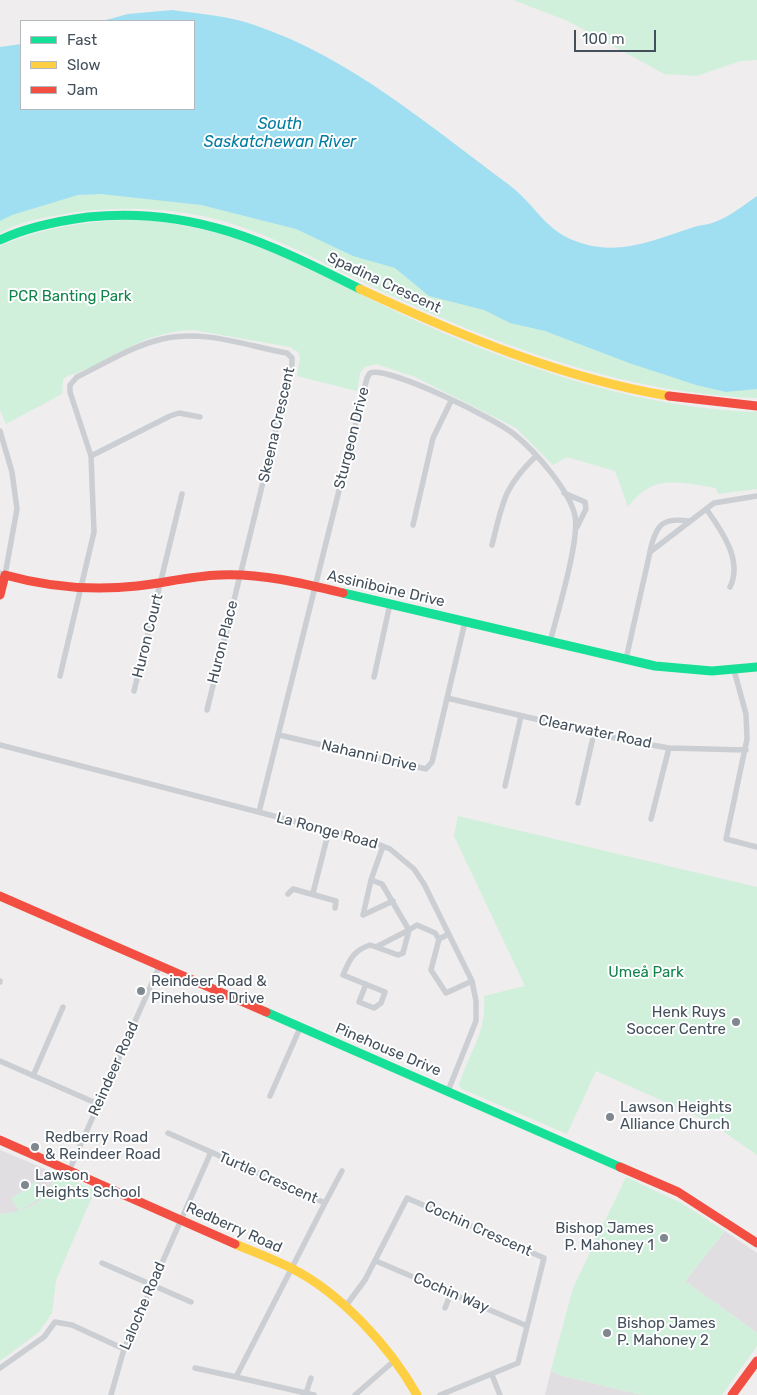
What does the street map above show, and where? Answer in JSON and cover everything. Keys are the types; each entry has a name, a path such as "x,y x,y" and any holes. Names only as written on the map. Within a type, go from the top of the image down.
{"street":[{"name":"Spadina Crescent","path":"0,240 11,234 51,223 95,216 137,214 186,219 233,230 270,245 438,324 497,348 556,367 639,389 694,400 757,406"},
{"name":"Skeena Crescent","path":"60,676 94,532 91,456 70,392 70,385 77,377 137,348 174,337 209,337 290,355 292,364 240,575"},
{"name":"Sturgeon Drive","path":"315,586 368,375 374,372 409,380 509,430 536,456 564,492 571,503 577,527"},
{"path":"413,525 434,438 452,401"},
{"path":"91,456 170,416 179,413 200,417"},
{"path":"0,430 12,472 16,510 0,595"},
{"path":"492,545 505,496 511,482 536,456"},
{"name":"Sturgeon Drive","path":"550,642 577,527 586,509 585,502 564,492"},
{"name":"Huron Court","path":"134,691 182,494"},
{"path":"650,552 714,503 722,500 757,496"},
{"path":"707,510 722,531 731,554 734,579 730,587"},
{"path":"626,659 653,537 658,527 665,521 676,519 689,521"},
{"name":"Assiniboine Drive","path":"3,574 48,585 82,588 135,586 194,576 240,575 315,586 550,642 687,670 734,670 757,667"},
{"name":"Huron Place","path":"207,710 240,575"},
{"path":"259,812 315,586"},
{"path":"374,677 390,604"},
{"name":"Nahanni Drive","path":"279,735 426,769 432,762 465,622"},
{"path":"734,670 746,714 746,750 726,839 757,847"},
{"name":"Clearwater Road","path":"447,698 594,733 668,748 746,750"},
{"path":"505,786 521,716"},
{"path":"578,803 594,733"},
{"name":"La Ronge Road","path":"0,745 329,830 383,846 414,869 424,884 472,981 476,1001 476,1021 448,1091"},
{"path":"651,819 668,748"},
{"path":"313,893 329,830"},
{"path":"383,846 371,880 363,915 393,901"},
{"path":"366,984 359,1002 374,1008 381,1003 386,992 366,984 343,975 350,956 357,950 370,945 398,955 403,953 409,930 382,884 371,880"},
{"path":"288,894 293,889 313,893 336,901 335,908"},
{"name":"Pinehouse Drive","path":"0,896 678,1192 757,1244"},
{"path":"376,947 417,925 435,933 440,939"},
{"path":"449,934 440,939 431,970 446,993 472,981"},
{"name":"Reindeer Road","path":"69,1171 159,966"},
{"path":"33,1076 63,1007"},
{"path":"270,1096 300,1028"},
{"path":"0,1061 98,1104"},
{"path":"168,1133 211,1152"},
{"name":"Redberry Road","path":"0,1140 292,1269 320,1286 356,1316 395,1360 417,1395"},
{"name":"Turtle Crescent","path":"180,1220 211,1152 326,1203 236,1377"},
{"path":"326,1203 342,1171"},
{"name":"Cochin Crescent","path":"345,1307 376,1261 407,1198 436,1209 544,1258 518,1363 440,1395"},
{"name":"Laloche Road","path":"111,1395 124,1349 180,1220"},
{"name":"Cochin Way","path":"376,1261 527,1326"},
{"path":"102,1263 191,1302"},
{"path":"445,1308 452,1294"},
{"path":"0,1368 44,1337 55,1322 72,1325 124,1349"},
{"path":"355,1395 395,1360"},
{"path":"732,1395 757,1361"},
{"path":"195,1368 314,1395"},
{"path":"492,1375 500,1395"},
{"path":"306,1393 311,1378"}],"shaded area":[{"name":"Lawson Heights School","path":"0,1150 57,1174 45,1196 36,1204 19,1212 0,1214"},
{"path":"725,1231 757,1253 757,1333 685,1281"},
{"path":"551,1370 559,1375 642,1395 545,1395"}],"green space":[{"path":"513,0 757,0 757,60 740,61 697,76 664,74 568,21"},
{"path":"81,188 140,194 282,220 757,383 757,398 722,396 654,386 619,379 552,360 430,313 268,237 223,221 187,213 151,209 95,210 37,219 0,233 0,215"},
{"name":"PCR Banting Park","path":"142,219 196,228 248,243 317,272 430,327 548,372 590,385 674,404 757,412 757,489 718,494 716,488 668,482 657,484 647,489 637,496 628,507 615,471 567,457 553,465 516,428 415,377 376,364 365,367 360,373 357,391 297,376 300,357 298,352 290,347 193,330 175,332 142,341 99,363 68,376 63,379 62,394 6,424 0,410 0,246 52,229 105,221"},
{"name":"Umeå Park","path":"458,816 757,887 757,1155 710,1122 596,1071 567,1134 462,1089 459,1086 480,1033 483,1022 484,996 525,986 454,836"},
{"path":"57,1174 95,1190 56,1280 52,1313 39,1332 0,1361 0,1214 19,1211 11,1199 36,1181 46,1195","holes":["45,1196 35,1204 20,1211"]},
{"path":"626,1177 681,1203 725,1231 685,1281 757,1333 757,1346 722,1395 642,1395 559,1375 551,1370 573,1288"}],"water":[{"name":"South Saskatchewan River","path":"172,10 236,20 292,40 325,56 388,95 419,117 518,192 559,233 584,244 612,248 653,241 718,221 757,196 757,389 726,392 696,385 629,363 545,331 510,323 484,310 429,296 395,268 353,256 296,229 201,205 101,194 78,195 12,215 0,221 0,47 20,44 20,110 195,110 195,20 106,20 128,14"}],"traffic: fast":[{"path":"0,240 21,231 65,220 126,215 162,217 196,223 262,243 360,289"},
{"path":"343,593 655,666 712,671 757,667"},
{"path":"266,1012 620,1167"}],"traffic: slow":[{"path":"360,289 435,323 511,353 589,378 669,396"},
{"path":"235,1244 291,1268 328,1292 363,1323 378,1340 393,1358 417,1395"}],"traffic: jam":[{"path":"669,396 757,406"},
{"path":"0,595 5,575 54,585 87,588 137,586 188,578 235,575 297,582 343,593"},
{"path":"0,896 266,1012"},
{"path":"0,1140 235,1244"},
{"path":"620,1167 678,1192 757,1243"},
{"path":"732,1395 757,1361"}],"place":[{"name":"Reindeer Road & Pinehouse Drive","path":"141,991"},
{"name":"Henk Ruys Soccer Centre","path":"736,1022"},
{"name":"Lawson Heights Alliance Church","path":"610,1117"},
{"name":"Redberry Road & Reindeer Road","path":"35,1147"},
{"name":"Lawson Heights School","path":"25,1185"},
{"name":"Bishop James P. Mahoney 1","path":"664,1238"},
{"name":"Bishop James P. Mahoney 2","path":"607,1333"}]}
